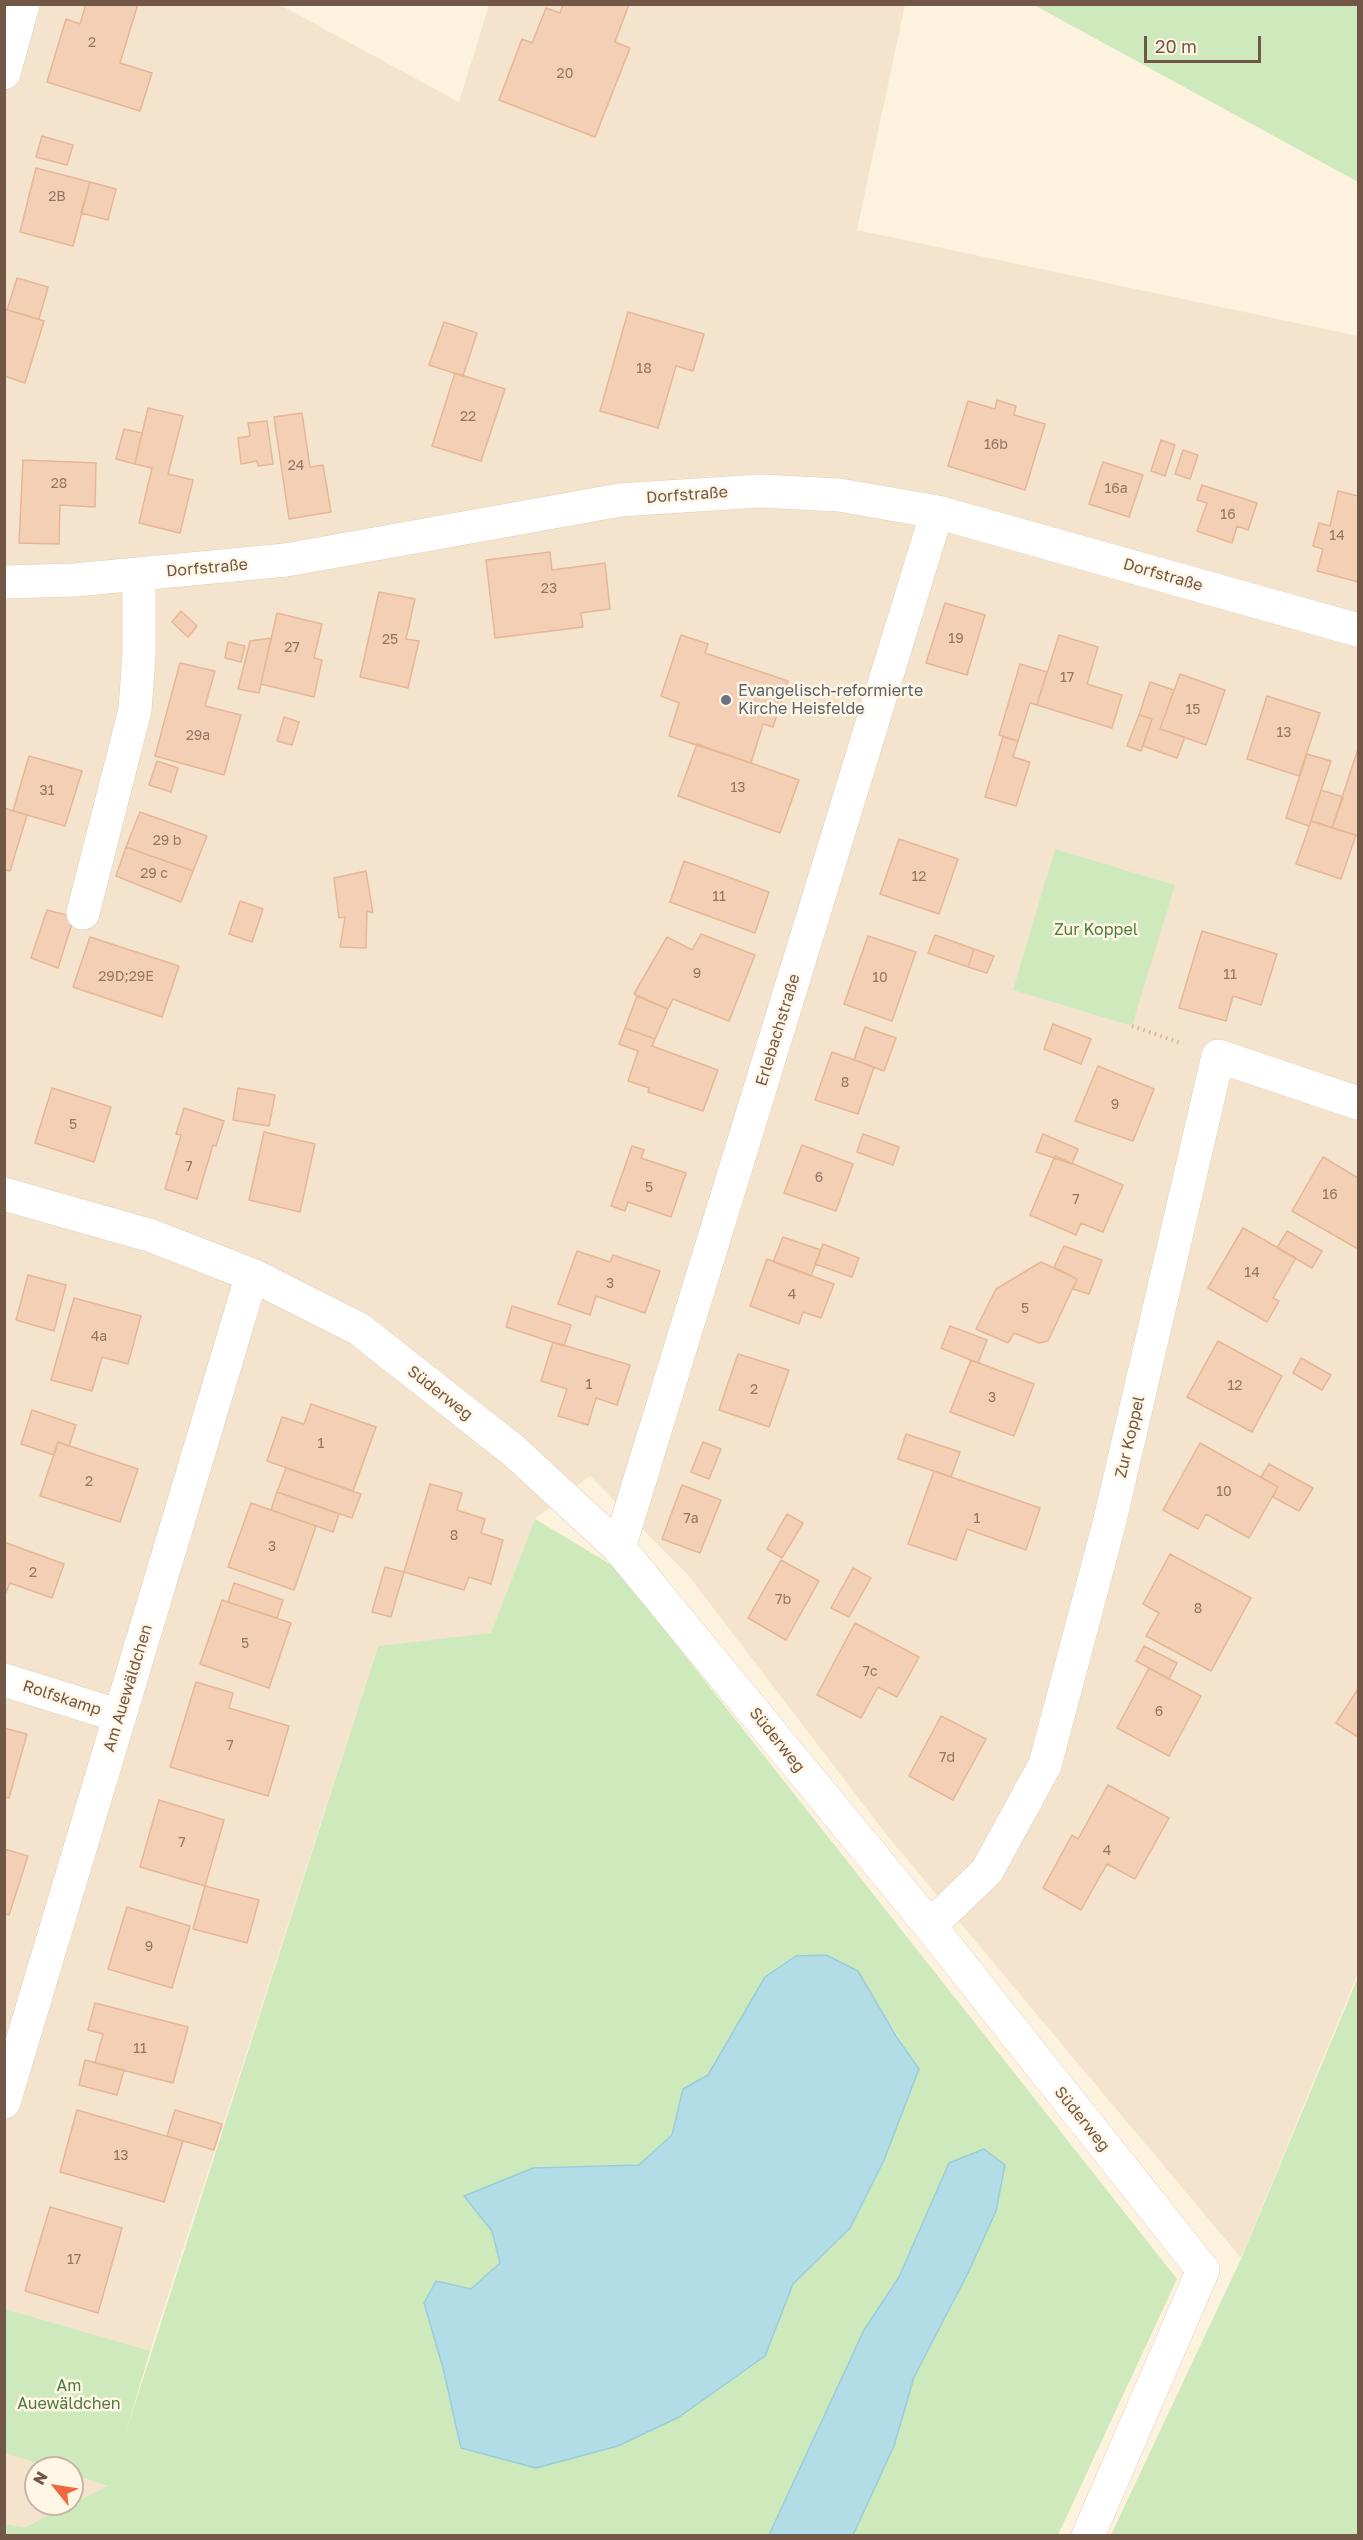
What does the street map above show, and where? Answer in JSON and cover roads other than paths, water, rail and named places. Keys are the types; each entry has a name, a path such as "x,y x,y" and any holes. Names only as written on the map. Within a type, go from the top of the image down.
{"street":[{"path":"4,73 23,4"},
{"name":"Dorfstraße","path":"4,582 75,580 286,560 620,500 760,490 838,495 937,512 1359,630"},
{"name":"Erlebachstraße","path":"618,1548 937,512"},
{"path":"83,914 135,710 139,655 139,574"},
{"name":"Zur Koppel","path":"930,1926 987,1871 1045,1765 1109,1524 1218,1056 1359,1103"},
{"name":"Süderweg","path":"4,1194 152,1236 252,1275 359,1329 514,1451 618,1548 930,1926 1203,2270 1088,2535"},
{"name":"Am Auewäldchen","path":"4,2102 252,1275"},
{"name":"Rolfskamp","path":"4,1680 120,1716"}],"water":[{"path":"826,1955 858,1971 896,2036 919,2069 884,2160 850,2228 793,2284 765,2356 679,2417 618,2446 536,2468 461,2448 443,2368 424,2303 436,2281 471,2289 500,2263 492,2231 464,2196 533,2168 639,2165 672,2135 683,2089 708,2075 765,1977 796,1956"},
{"path":"984,2149 1005,2165 996,2211 968,2273 914,2377 894,2446 853,2535 769,2535 864,2330 899,2277 949,2163"}],"place":[{"name":"Evangelisch-reformierte Kirche Heisfelde","path":"726,700"}]}
